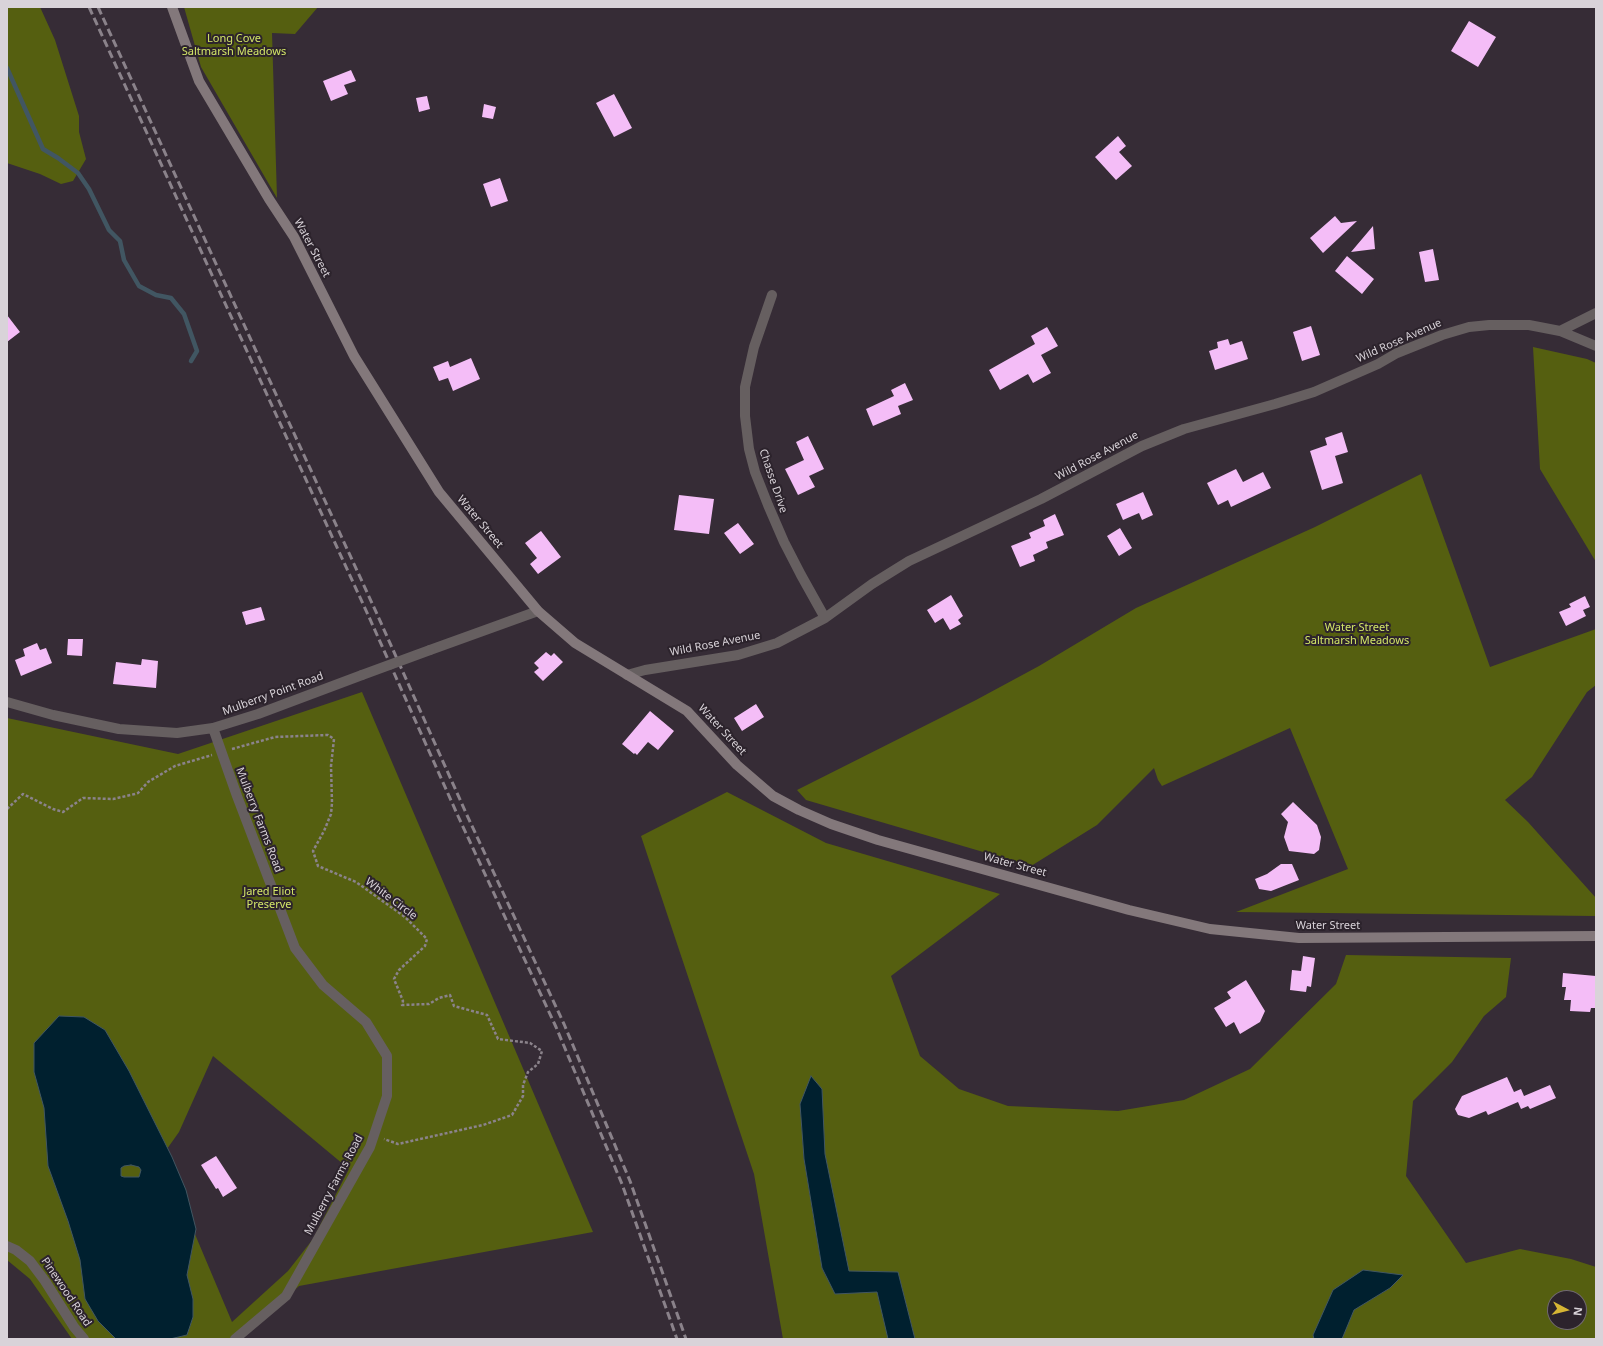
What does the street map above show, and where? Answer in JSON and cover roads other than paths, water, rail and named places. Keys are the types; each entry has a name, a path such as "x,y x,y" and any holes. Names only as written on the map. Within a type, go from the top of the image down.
{"main road":[{"name":"Water Street","path":"172,7 199,81 269,199 294,237 354,356 439,492 538,611 574,643 687,711 737,765 773,796 799,810 831,824 878,840 1129,910 1210,929 1300,938 1596,936"}],"street":[{"name":"Chasse Drive","path":"772,295 754,347 745,388 745,416 749,449 768,505 784,542 826,618"},
{"path":"1560,331 1596,313"},
{"name":"Wild Rose Avenue","path":"627,675 645,670 738,654 790,638 826,618 872,584 909,561 1041,499 1167,434 1298,398 1378,364 1424,341 1454,331 1489,325 1514,324 1543,327 1560,331 1596,346"},
{"name":"Mulberry Point Road","path":"7,702 53,715 119,729 177,733 213,728 258,714 538,611"},
{"name":"Mulberry Farms Road","path":"213,728 295,948 323,985 366,1022 387,1056 388,1096 370,1147 286,1296 236,1339"},
{"name":"Pinewood Road","path":"7,1246 16,1250 30,1261 74,1327 84,1339"}],"water":[{"path":"59,1016 84,1017 105,1030 129,1071 172,1157 186,1190 196,1229 187,1275 193,1299 193,1317 187,1335 170,1339 116,1339 98,1321 85,1299 80,1260 68,1221 48,1166 44,1108 34,1072 34,1043","holes":["131,1165 139,1167 141,1170 139,1177 121,1176 121,1168 124,1166"]},
{"path":"811,1076 822,1089 825,1154 849,1271 898,1272 915,1339 888,1339 877,1292 835,1294 822,1268 804,1159 800,1104"},
{"path":"1363,1270 1403,1275 1390,1288 1354,1310 1342,1339 1314,1339 1313,1335 1333,1290"}],"waterway":[{"path":"7,68 43,149 78,173 89,189 109,230 120,241 124,260 139,286 156,295 171,298 184,314 197,351 191,361"}],"railway":[{"path":"89,7 369,617 458,816 556,1027 622,1184 677,1339"},
{"path":"98,7 564,1024 630,1181 686,1339"}],"park label":[{"name":"Long Cove Saltmarsh Meadows","path":"234,45"},
{"name":"Water Street Saltmarsh Meadows","path":"1357,634"},
{"name":"Jared Eliot Preserve","path":"269,898"}]}
